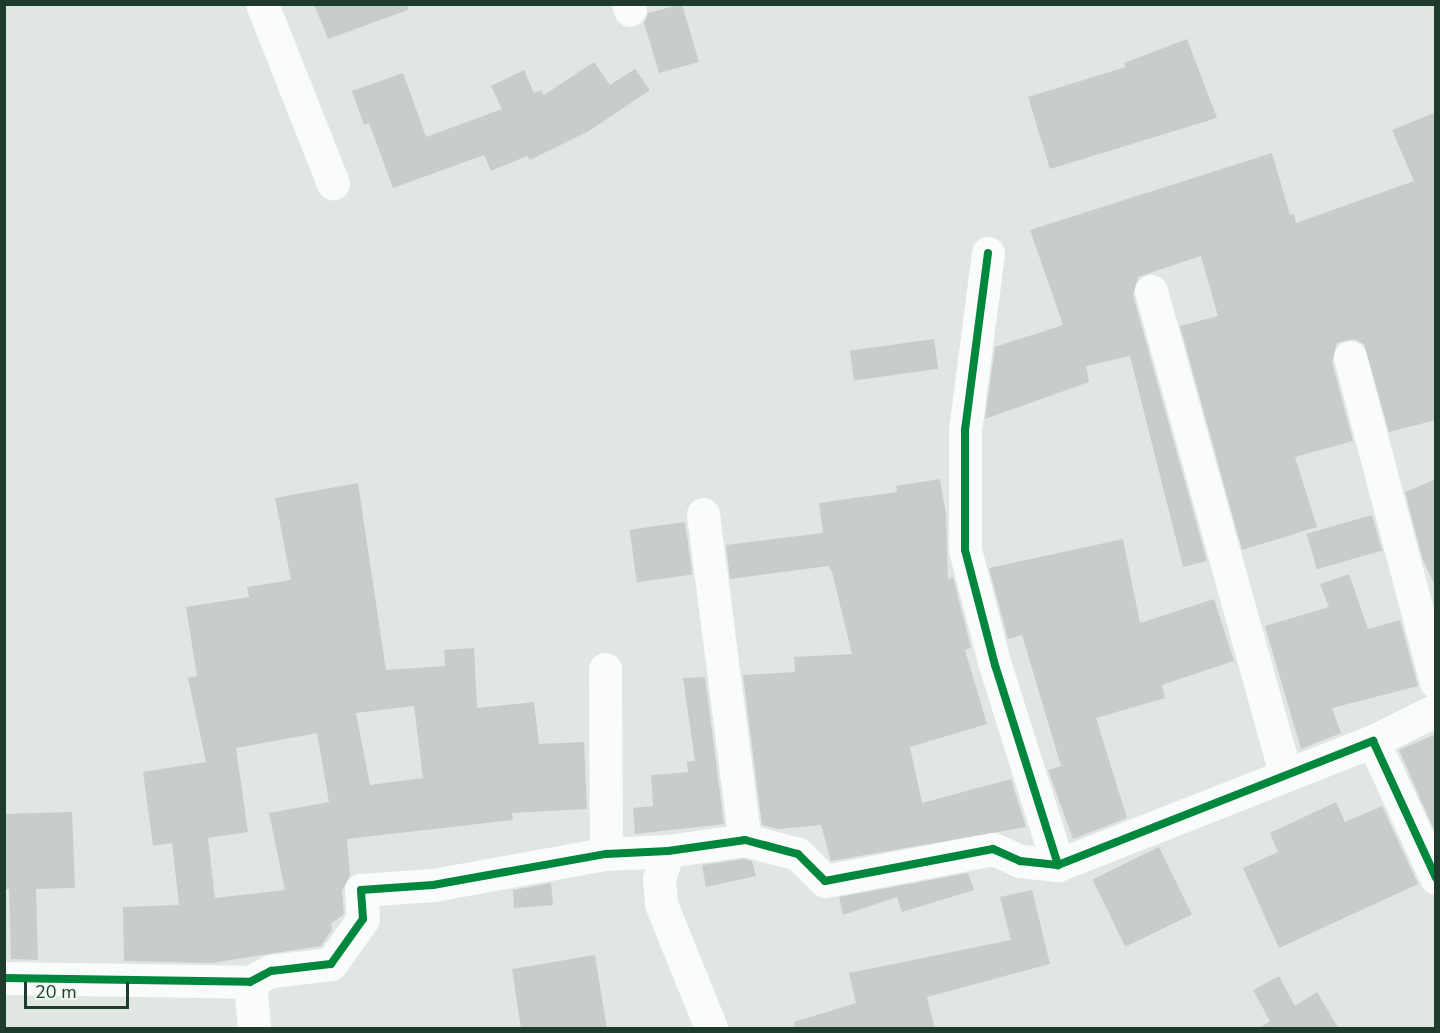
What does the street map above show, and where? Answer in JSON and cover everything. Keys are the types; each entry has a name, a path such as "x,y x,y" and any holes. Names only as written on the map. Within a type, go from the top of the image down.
{"street":[{"path":"262,4 333,183"},
{"path":"988,253 965,431 965,550 995,665 1058,865"},
{"path":"1151,291 1285,773"},
{"path":"1350,357 1436,682"},
{"path":"703,514 745,840"},
{"path":"605,669 606,854"},
{"path":"4,978 250,982 272,971 332,964 363,919 361,890 433,885 606,854 668,851 745,840 798,854 825,881 993,849 1020,861 1058,865 1285,773 1373,741 1436,711"},
{"path":"1373,741 1436,878"},
{"path":"668,851 659,879 661,904 711,1029"},
{"path":"250,982 254,1029"}],"building":[{"path":"314,4 407,4 408,10 328,39"},
{"path":"682,4 699,62 659,73 644,23 648,13"},
{"path":"1187,39 1217,118 1050,169 1028,97 1126,67 1124,63"},
{"path":"594,62 610,85 635,69 650,90 589,131 530,160 527,156 491,171 484,155 393,188 369,123 364,125 352,91 403,73 426,137 502,109 491,86 524,70 534,93 541,90 544,95"},
{"path":"1436,112 1436,420 1389,432 1364,344 1354,339 1337,343 1332,362 1353,441 1295,457 1317,527 1242,550 1180,326 1218,316 1201,256 1138,277 1133,295 1207,561 1183,567 1130,356 1086,366 1089,382 985,419 995,347 1063,325 1030,230 1272,153 1290,215 1294,214 1296,223 1414,181 1392,130"},
{"path":"934,339 938,369 854,381 850,351"},
{"path":"940,479 946,515 948,579 953,577 971,648 965,650 987,724 910,747 922,803 1011,779 1026,827 831,861 821,825 778,829 762,825 743,675 795,672 794,657 852,654 832,572 828,566 730,579 726,545 823,533 819,503 897,492 896,486"},
{"path":"1436,479 1436,588 1423,560 1405,492"},
{"path":"358,483 386,670 445,666 444,650 474,648 477,708 534,702 539,744 584,742 587,809 512,813 513,820 347,839 350,875 342,891 344,914 331,924 332,930 321,946 211,963 124,961 123,907 179,905 172,843 153,846 143,772 206,762 188,678 197,676 186,607 249,597 247,587 291,580 275,498","holes":["414,706 423,778 370,785 356,713","317,733 329,802 269,813 285,890 215,898 208,838 248,832 236,748"]},
{"path":"1372,515 1382,551 1317,569 1307,534"},
{"path":"685,522 692,574 637,582 630,530"},
{"path":"1123,539 1140,623 1214,599 1234,661 1162,685 1165,698 1096,718 1127,818 1073,839 1048,770 1061,766 1022,635 1008,639 989,568"},
{"path":"1349,574 1368,629 1400,620 1418,686 1332,708 1341,733 1301,749 1265,626 1329,607 1320,584"},
{"path":"705,677 724,824 635,834 633,808 653,806 651,775 688,772 687,762 695,761 683,678"},
{"path":"1436,734 1436,830 1435,832 1399,750"},
{"path":"1336,802 1345,822 1382,806 1418,884 1279,948 1243,868 1278,852 1270,833"},
{"path":"72,812 75,888 36,889 38,960 11,959 9,889 4,889 4,814"},
{"path":"1159,847 1192,914 1125,947 1092,879"},
{"path":"744,859 752,861 756,876 706,887 702,865"},
{"path":"968,873 974,890 902,912 897,897 843,915 839,897"},
{"path":"551,883 553,905 514,908 513,890"},
{"path":"1032,890 1050,964 927,997 935,1029 795,1029 794,1022 856,1003 849,973 1011,940 1000,897"},
{"path":"595,955 607,1029 521,1029 512,969"},
{"path":"1279,976 1295,1006 1317,992 1339,1029 1258,1029 1270,1021 1253,990"}],"cycle path":[{"path":"988,253 965,431 965,550 995,665 1058,865"},
{"path":"4,978 250,982 271,971 331,964 363,919 361,890 433,885 606,854 668,851 745,840 798,854 825,881 993,849 1020,861 1058,865 1373,741 1436,878"}]}
